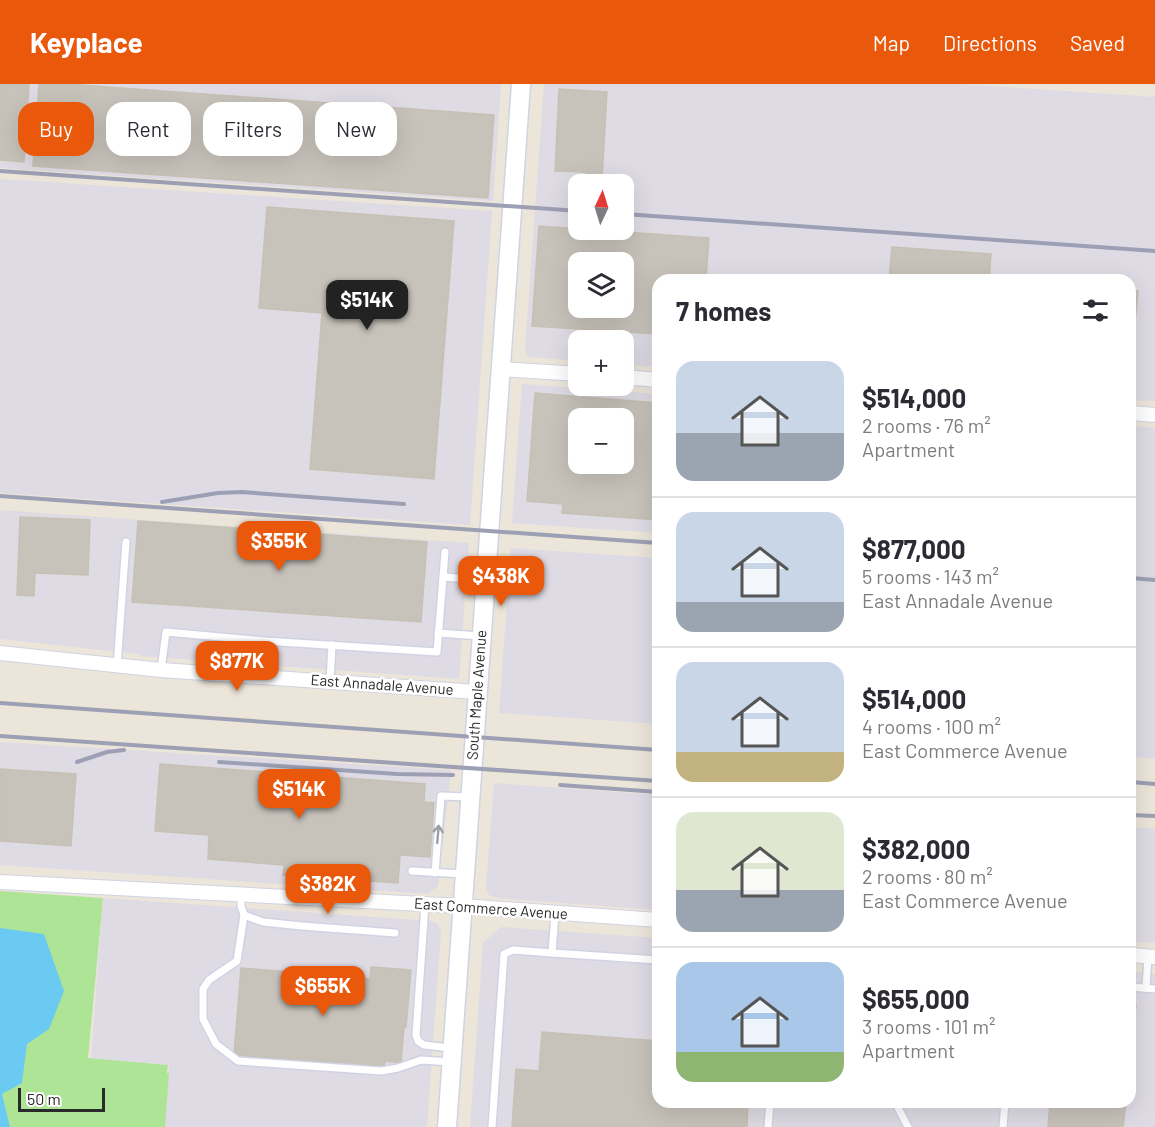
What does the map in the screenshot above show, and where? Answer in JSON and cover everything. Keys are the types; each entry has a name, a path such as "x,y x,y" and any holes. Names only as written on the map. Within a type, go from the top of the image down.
{"street":[{"name":"South Maple Avenue","path":"447,1127 521,84"},
{"path":"500,369 568,373"},
{"path":"634,378 652,379"},
{"path":"1136,413 1155,415"},
{"name":"East Annadale Avenue","path":"0,654 261,678 477,692"},
{"name":"East Commerce Avenue","path":"0,882 462,906 652,920"},
{"path":"1136,955 1152,957"}],"lane":[{"path":"117,666 126,542"},
{"path":"161,670 166,632 437,652 445,552"},
{"path":"443,578 485,580"},
{"path":"438,633 481,636"},
{"path":"261,678 264,641"},
{"path":"330,682 332,645"},
{"path":"435,873 441,796 470,797"},
{"path":"412,871 464,874"},
{"path":"241,895 244,915 237,961 209,980 203,989 203,1019 216,1044 238,1061 381,1071 421,1060 452,1055"},
{"path":"425,904 416,1035 418,1041 424,1045 452,1055"},
{"path":"552,953 555,913"},
{"path":"244,915 273,923 394,933"},
{"path":"492,1127 504,954 513,950 652,960"},
{"path":"1146,988 1152,957"},
{"path":"1136,987 1155,989"},
{"path":"768,1127 770,1108"},
{"path":"898,1108 908,1127"},
{"path":"1003,1127 1005,1108"}],"shaded area":[{"path":"0,84 501,84 493,201 0,168"},
{"path":"544,84 960,84 1155,97 1155,401 1136,400 1136,274 652,274 652,367 634,366 634,330 568,330 568,360 529,357 525,350"},
{"path":"0,179 492,211 470,525 0,493"},
{"path":"522,384 568,387 568,396 634,396 634,392 652,394 652,533 512,523"},
{"path":"1136,426 1155,428 1155,759 1136,757"},
{"path":"0,510 469,543 459,679 139,656 139,654 0,639"},
{"path":"511,548 652,558 652,724 499,713"},
{"path":"0,742 451,770 438,886 428,894 0,865"},
{"path":"494,783 652,795 652,910 496,898 489,895 486,888"},
{"path":"1136,827 1155,829 1155,943 1136,942"},
{"path":"103,898 431,921 438,924 441,931 427,1127 165,1127 169,1065 91,1059"},
{"path":"501,927 652,938 652,1108 1136,1108 1136,972 1155,974 1155,1127 470,1127 483,943"}],"green space":[{"path":"0,891 103,898 88,1058 168,1065 165,1127 0,1127"}],"water":[{"path":"0,928 44,934 64,991 49,1029 27,1044 22,1083 2,1094 10,1127 0,1127"}],"building":[{"path":"0,84 29,84 28,102 18,102 18,156 24,156 24,162 0,160"},
{"path":"39,84 66,84 315,102 315,156 397,156 397,108 494,115 488,198 33,166 34,156 94,156 94,102 38,102"},
{"path":"559,89 607,92 602,174 555,171"},
{"path":"267,207 454,221 434,479 310,469 322,313 259,308"},
{"path":"539,226 568,228 568,240 634,240 634,233 709,238 706,274 652,274 652,334 634,332 634,330 532,326"},
{"path":"892,247 991,254 989,274 890,274"},
{"path":"535,393 652,403 652,520 562,513 563,504 527,501"},
{"path":"20,517 90,520 88,575 35,573 34,596 17,595"},
{"path":"138,521 427,542 421,622 132,602"},
{"path":"160,764 425,784 424,802 434,803 430,857 400,855 398,883 283,875 284,865 208,859 209,835 155,831"},
{"path":"0,769 76,774 71,846 0,841"},
{"path":"371,967 411,970 401,1063 385,1061 384,1067 234,1055 241,968 370,979"},
{"path":"542,1032 652,1041 652,1108 748,1108 747,1127 512,1127 516,1069 539,1071"},
{"path":"1050,1108 1125,1108 1123,1127 1048,1127"}],"railway":[{"path":"0,171 568,210"},
{"path":"634,215 1155,251"},
{"path":"162,502 218,493 242,492 404,504"},
{"path":"0,496 652,543"},
{"path":"1136,578 1155,580"},
{"path":"0,703 652,750"},
{"path":"0,736 652,781"},
{"path":"77,762 107,752 124,750"},
{"path":"219,762 397,774 453,775"},
{"path":"1136,782 1155,784"},
{"path":"560,785 652,792"},
{"path":"1136,815 1155,816"}]}
